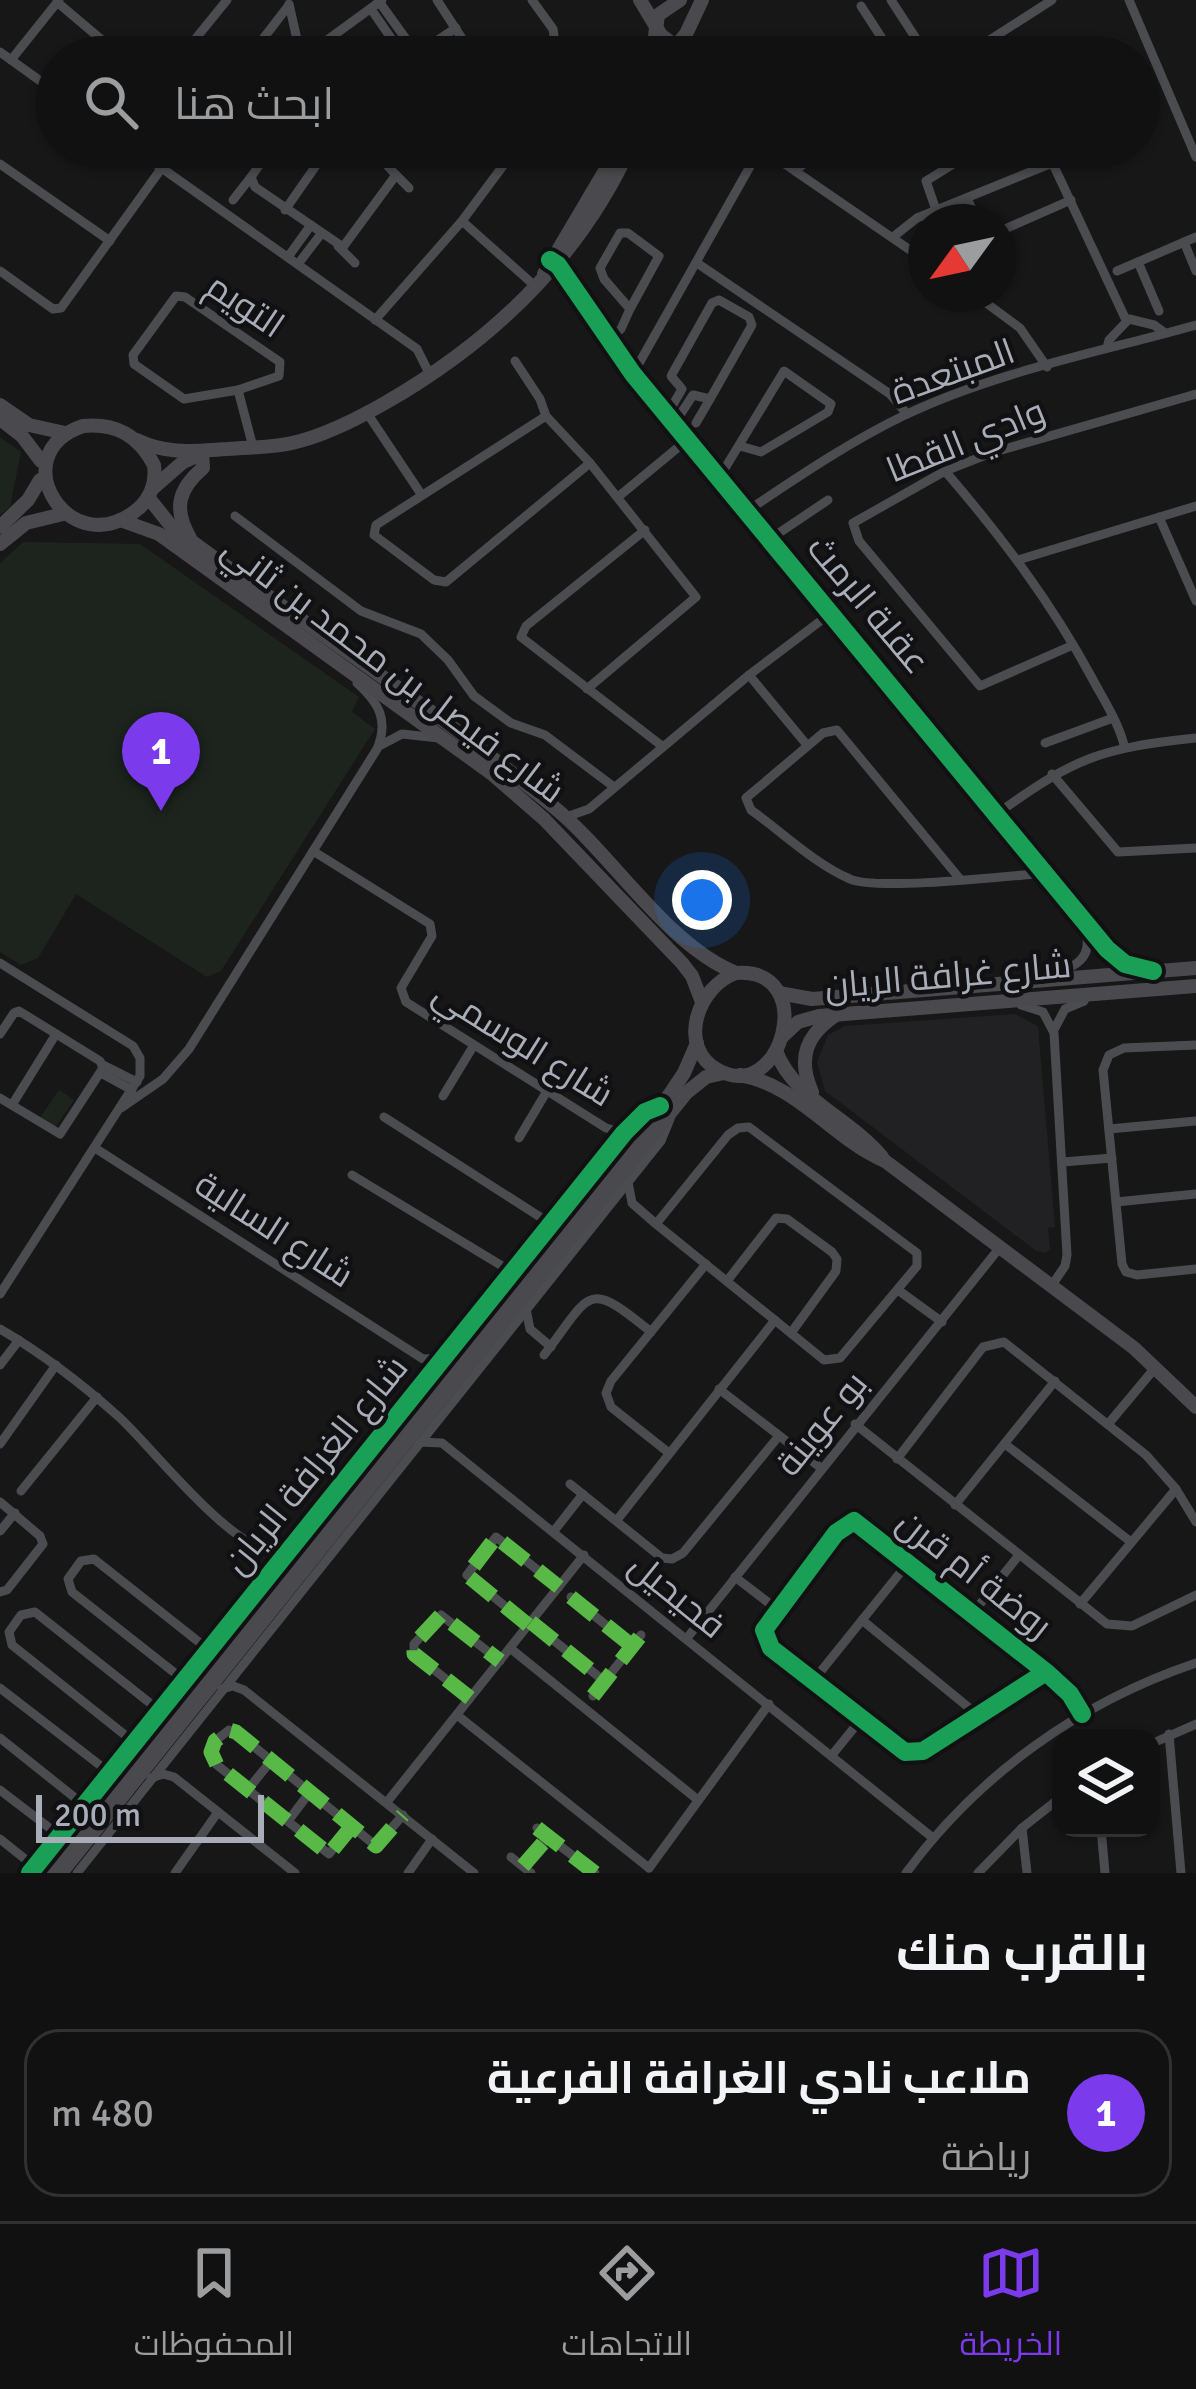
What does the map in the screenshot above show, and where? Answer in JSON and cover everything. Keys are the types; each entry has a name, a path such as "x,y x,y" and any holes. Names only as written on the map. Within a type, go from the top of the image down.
{"street":[{"path":"198,36 227,0"},
{"path":"437,0 461,36"},
{"path":"532,0 554,36"},
{"path":"640,0 661,36"},
{"path":"658,4 680,0"},
{"path":"681,36 702,0"},
{"path":"891,0 914,36"},
{"path":"998,36 1052,0"},
{"path":"1129,0 1144,36"},
{"path":"11,60 58,1 98,36"},
{"path":"264,36 288,3"},
{"path":"288,3 297,36"},
{"path":"332,36 378,4 400,36"},
{"path":"654,36 658,4"},
{"path":"658,4 691,22"},
{"path":"861,6 880,36"},
{"path":"444,36 456,28"},
{"path":"0,52 36,78"},
{"path":"1160,73 1196,157"},
{"path":"0,164 110,241"},
{"path":"233,200 257,168"},
{"path":"285,210 314,168"},
{"path":"390,168 409,188"},
{"path":"375,320 501,168"},
{"path":"554,262 607,168"},
{"path":"0,405 28,425 65,433 100,425 120,429 161,451 293,443 367,413 431,377 482,340 538,282 613,185 621,168"},
{"path":"633,374 749,168"},
{"path":"793,168 908,248"},
{"path":"934,204 926,181 947,168"},
{"path":"952,204 1040,168"},
{"path":"1055,168 1126,320"},
{"path":"0,271 57,309 161,169 417,349 431,377"},
{"path":"338,246 348,244 396,175"},
{"path":"251,177 255,187 311,225 355,263"},
{"path":"967,198 970,204"},
{"path":"1016,224 1071,200"},
{"path":"462,221 538,282"},
{"path":"892,237 908,222"},
{"path":"293,261 311,225"},
{"path":"608,339 621,329 659,260 653,249 624,232 614,238 600,268 604,280 630,309"},
{"path":"293,261 321,234"},
{"path":"1118,271 1196,237"},
{"path":"1184,242 1196,271"},
{"name":"عقلة الرمث","path":"554,262 633,374 1080,917 1119,961 1154,971"},
{"path":"1138,262 1159,311"},
{"path":"697,263 890,394 907,414"},
{"name":"التويم","path":"185,296 280,362 279,376 238,390 184,399 134,364 135,350 172,299 185,296"},
{"path":"671,420 682,388 669,380 712,303 719,300 748,316 752,325 696,423"},
{"path":"998,312 1020,328 1047,368"},
{"path":"1126,320 1154,325 1165,333"},
{"path":"1107,348 1126,320"},
{"name":"المبتعدة","path":"747,511 907,414 985,385 1196,325"},
{"path":"515,361 546,416 695,592 694,602 587,689"},
{"path":"719,478 784,371 831,404 828,412 761,452 740,446"},
{"name":"التويم","path":"238,390 253,447"},
{"name":"وادي القطا","path":"1073,645 980,686 859,541 852,526 945,471 1043,436 1196,394"},
{"path":"671,420 693,395 710,399"},
{"path":"367,413 422,494"},
{"path":"546,416 376,525 374,535 442,583 590,463"},
{"path":"0,419 22,436 41,461"},
{"path":"65,433 41,461 40,480 47,497 63,514 90,525 120,520 183,463 207,451"},
{"path":"137,440 154,465 150,493"},
{"path":"618,497 687,440"},
{"path":"193,542 182,524 178,500 204,465 207,451"},
{"path":"945,471 1018,560 1073,645 1124,745"},
{"path":"0,527 28,500 40,480"},
{"name":"شارع فيصل بن محمد بن ثاني","path":"150,493 159,514 193,542 566,817 700,956 736,974"},
{"path":"770,539 828,500"},
{"path":"1018,560 1196,506"},
{"path":"0,544 26,524 63,514"},
{"path":"235,516 361,611 421,634 448,659 473,696 511,723 545,735 614,787"},
{"path":"1159,517 1196,601"},
{"name":"شارع فيصل بن محمد بن ثاني","path":"120,520 159,534 491,773 563,837 682,963 702,1002"},
{"path":"645,530 521,633 526,644 662,746"},
{"path":"566,817 589,809 831,613"},
{"path":"121,1108 172,1070 231,987 377,748 383,733 378,706 327,655"},
{"path":"749,675 807,745"},
{"path":"1045,743 1113,718"},
{"path":"960,879 842,734 828,730 748,794 746,803 751,810 855,881 960,879 1045,873"},
{"path":"377,748 402,734 444,739"},
{"path":"998,813 1052,774 1124,745 1196,738"},
{"path":"1052,774 1118,852 1196,848"},
{"path":"581,831 589,809"},
{"name":"شارع الوسمي","path":"313,851 430,924 432,936 403,983 401,995 606,1128 624,1133"},
{"path":"1044,980 1084,958 1088,940 1080,917"},
{"path":"0,963 133,1046 140,1058 134,1086 121,1108 0,1294"},
{"name":"شارع غرافة الريان","path":"779,993 812,999 1196,968"},
{"path":"740,1075 759,1069 776,1052 783,1036 785,1014 779,993 754,974 736,974 718,982 702,1002 697,1043 707,1062 724,1072 780,1087 852,1134"},
{"name":"شارع غرافة الريان","path":"783,1036 801,1020 838,1014 1196,986"},
{"path":"1054,1033 1065,1009 1100,994"},
{"path":"1011,1001 1042,1012 1054,1033 1067,1255 1052,1285"},
{"path":"0,1034 17,1011 134,1086"},
{"path":"814,1097 803,1066 805,1051 815,1031 838,1014"},
{"path":"11,1105 56,1034"},
{"name":"شارع الغرافة الريان","path":"61,1873 193,1716 253,1634 582,1224 666,1108 697,1043"},
{"path":"442,1096 474,1045"},
{"path":"1196,1045 1124,1048 1109,1055 1103,1070 1126,1272 1196,1269"},
{"path":"776,1052 788,1076 852,1134 1156,1366 1196,1407"},
{"path":"0,1098 60,1133 102,1069"},
{"name":"شارع الغرافة الريان","path":"37,1871 666,1108 698,1082 724,1072"},
{"path":"519,1138 548,1091"},
{"name":"شارع الغرافة الريان","path":"37,1871 59,1836 624,1133 645,1112 666,1108"},
{"name":"شارع الغرافة الريان","path":"219,1692 664,1137 666,1108"},
{"path":"384,1117 551,1224"},
{"path":"1109,1130 1196,1120"},
{"path":"628,1182 632,1203 656,1224 824,1360 840,1358 917,1266 917,1252 749,1127 728,1135 656,1224"},
{"name":"شارع السالية","path":"95,1148 423,1359"},
{"path":"1063,1162 1112,1159"},
{"path":"352,1175 512,1272"},
{"path":"1116,1202 1196,1194"},
{"path":"582,1224 609,1206 632,1203"},
{"path":"727,1281 776,1218 787,1219 832,1252 838,1263 836,1271 791,1333"},
{"name":"بو عوينة","path":"687,1638 1001,1246"},
{"path":"669,1454 611,1407 606,1393 706,1264"},
{"path":"898,1290 941,1322"},
{"path":"526,1309 530,1329 548,1351 587,1300 601,1296 651,1332"},
{"path":"616,1520 775,1320"},
{"path":"0,1329 97,1397 201,1503 260,1550 289,1552 317,1533"},
{"path":"509,1330 530,1329"},
{"path":"0,1365 19,1340"},
{"path":"416,1410 426,1380 423,1359 470,1342"},
{"path":"897,1459 980,1351 991,1342 1009,1343 1146,1455 1196,1521"},
{"path":"0,1444 56,1366"},
{"path":"1108,1424 1156,1366"},
{"path":"955,1505 1055,1381"},
{"path":"719,1389 820,1468"},
{"path":"389,1463 416,1446 442,1443 438,1418 448,1390"},
{"path":"21,1491 97,1397"},
{"path":"855,1424 1107,1624 1122,1628 1196,1594"},
{"path":"570,1484 662,1558 672,1559 683,1553 778,1437"},
{"name":"فحيحيل","path":"442,1443 933,1838"},
{"path":"1005,1444 1131,1543"},
{"path":"1080,1604 1175,1490"},
{"path":"554,1532 583,1494"},
{"path":"0,1502 44,1544 7,1590 0,1592"},
{"path":"0,1531 15,1514"},
{"name":"روضة أم قرن","path":"1046,1672 923,1751 905,1752 771,1648 764,1630 836,1533 854,1521 1046,1672 1070,1694 1082,1714"},
{"path":"559,1587 496,1538 466,1575 604,1681"},
{"path":"260,1550 268,1579 260,1605"},
{"path":"387,1802 584,1555"},
{"path":"973,1614 1019,1555"},
{"path":"185,1681 72,1592 68,1579 81,1562 94,1559 209,1650"},
{"path":"813,1681 908,1563"},
{"path":"735,1577 778,1610"},
{"path":"571,1597 632,1646"},
{"path":"135,1743 12,1646 9,1632 21,1616 35,1612 160,1711"},
{"path":"470,1698 413,1652 414,1644 437,1616 443,1616 500,1661"},
{"path":"862,1620 979,1716"},
{"path":"244,1690 242,1664 253,1634"},
{"path":"593,1696 641,1635"},
{"path":"510,1648 698,1800"},
{"path":"905,1873 933,1838 1002,1770 1082,1714 1196,1666"},
{"path":"352,1826 329,1854 214,1761 215,1741 193,1716 219,1692 233,1686 244,1690 474,1873"},
{"path":"0,1688 110,1773"},
{"path":"457,1715 648,1870 769,1704"},
{"name":"شارع الغرافة الريان","path":"77,1873 169,1755 193,1716"},
{"path":"832,1755 862,1718"},
{"path":"1160,1739 1196,1724"},
{"path":"215,1741 229,1730 236,1732 377,1846 403,1815"},
{"path":"1169,1734 1181,1873"},
{"path":"0,1738 84,1805"},
{"path":"169,1755 174,1777"},
{"path":"249,1788 271,1761"},
{"path":"151,1778 174,1777 290,1871"},
{"path":"0,1790 59,1836"},
{"path":"288,1821 310,1792"},
{"path":"978,1873 1052,1804"},
{"path":"176,1873 218,1812"},
{"path":"537,1828 595,1873"},
{"path":"1022,1828 1027,1873"},
{"path":"511,1857 527,1870 549,1837"},
{"path":"1102,1837 1105,1873"},
{"path":"0,1839 37,1871"},
{"path":"408,1873 432,1839"},
{"path":"1179,1854 1196,1852"}],"shaded area":[{"path":"0,437 21,452 10,507 0,515"},
{"path":"23,542 140,544 359,697 352,712 375,729 221,971 207,977 76,894 38,958 21,965 0,952 0,563"},
{"path":"1015,1014 1038,1026 1055,1227 1048,1228 1050,1250 1044,1253 825,1091 817,1062 828,1035 845,1026"},
{"path":"59,1090 74,1100 54,1129 39,1119"}],"marked path":[{"path":"528,1625 467,1575 496,1537 559,1587"},
{"path":"571,1597 632,1646"},
{"path":"470,1698 414,1654 414,1644 441,1615 500,1661"},
{"path":"531,1622 604,1681"},
{"path":"593,1696 641,1635"},
{"path":"352,1826 329,1854 217,1765 211,1752 215,1741 229,1730 236,1732 324,1803 341,1817 359,1832 376,1846 403,1815"},
{"path":"537,1828 595,1873"},
{"path":"523,1866 549,1836"}],"cycle path":[{"path":"550,260 633,374 1107,949 1125,964 1153,971"},
{"path":"30,1873 624,1133 645,1112 660,1106"},
{"path":"1046,1672 923,1751 905,1752 771,1648 764,1630 836,1533 854,1521 1046,1672 1070,1694 1082,1714"}],"place":[{"name":"ملاعب نادي الغرافة الفرعية","path":"161,811"}]}
